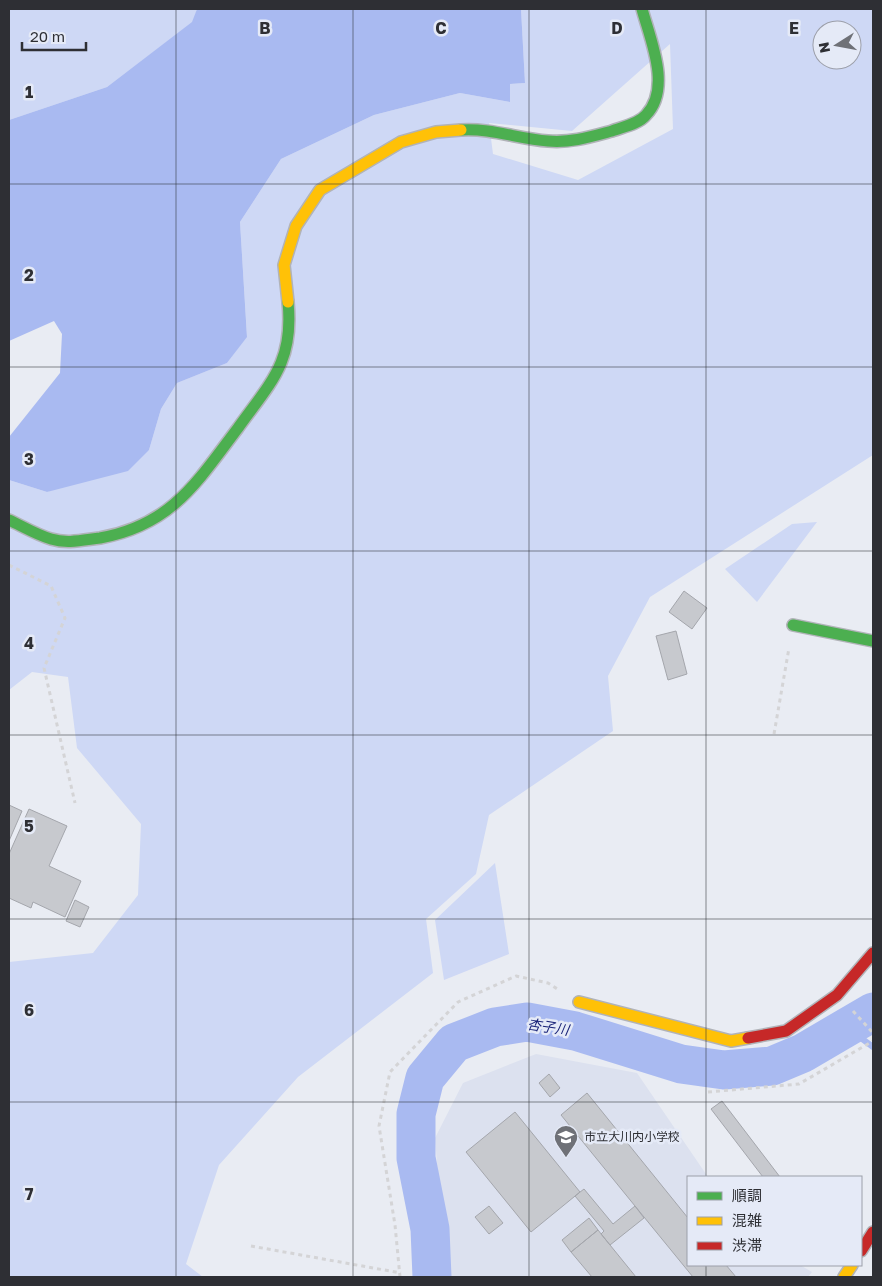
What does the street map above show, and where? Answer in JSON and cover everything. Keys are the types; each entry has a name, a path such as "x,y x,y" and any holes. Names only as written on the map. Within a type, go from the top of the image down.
{"street":[{"path":"9,520 51,539 75,542 124,533 167,511 192,489 270,384 284,358 290,325 284,265 296,226 320,190 400,142 436,132 480,129 548,141 576,141 627,126 646,116 656,99 658,73 642,9"},
{"path":"793,626 873,641"},
{"path":"578,1002 731,1041 786,1030 837,995 873,953"},
{"path":"862,1250 873,1232"},
{"path":"844,1277 851,1266"}],"path":[{"path":"9,565 51,586 64,618 44,668 75,803"},
{"path":"774,734 793,626"},
{"path":"251,1246 400,1275 379,1126 390,1072 458,1002 516,976 548,983 578,1002"},
{"path":"708,1092 799,1084 873,1041"}],"shaded area":[{"path":"9,9 197,9 193,22 107,87 9,120"},
{"path":"521,9 873,9 873,455 650,597 608,676 613,731 489,815 476,874 426,919 433,973 298,1077 219,1165 186,1264 203,1277 9,1277 9,962 93,953 138,895 141,824 77,748 68,677 32,672 9,690 9,480 47,492 149,450 161,409 177,383 227,363 247,336 240,222 281,159 374,115 460,93 510,102 510,84 525,83","holes":["670,44 673,129 578,180 493,154 489,123 572,131"]},
{"path":"817,522 757,602 725,569 792,524"},
{"path":"495,863 509,954 444,980 435,920"},
{"name":"市立大川内小学校","path":"536,1054 637,1073 707,1176 687,1176 687,1266 802,1266 812,1272 808,1277 446,1277 435,1138 463,1083"}],"water":[{"path":"197,9 521,9 525,83 510,84 510,102 460,93 374,115 281,159 240,222 247,337 227,363 177,383 161,409 149,450 128,471 47,492 9,480 9,437 60,373 62,334 54,321 9,341 9,120 107,87 192,22"}],"building":[{"path":"684,591 707,608 692,629 669,612"},
{"path":"676,631 687,674 668,680 656,636"},
{"path":"9,805 22,811 9,841"},
{"path":"29,809 67,826 49,866 81,881 65,917 33,902 31,908 9,898 9,854"},
{"path":"75,900 89,907 80,927 66,921"},
{"path":"549,1074 560,1088 550,1097 539,1083"},
{"path":"587,1093 687,1217 687,1266 727,1266 736,1277 693,1277 561,1115"},
{"path":"722,1101 779,1176 762,1176 711,1109"},
{"path":"515,1112 580,1192 531,1232 466,1152"},
{"path":"584,1189 613,1224 635,1206 644,1218 610,1245 601,1234 604,1231 575,1196"},
{"path":"489,1206 503,1223 489,1234 475,1217"},
{"path":"589,1218 598,1230 571,1252 562,1240"},
{"path":"598,1230 636,1277 592,1277 571,1252"}],"waterway":[{"name":"杏子川","path":"432,1277 430,1229 416,1158 416,1114 425,1078 454,1043 495,1027 527,1022 575,1031 681,1064 724,1070 772,1066 803,1053 873,1012"},
{"path":"849,1029 873,1047"}],"traffic: fast":[{"path":"461,130 494,132 537,140 565,141 604,133 639,121 654,104 658,78 654,49 642,9"},
{"path":"9,520 51,539 75,541 125,532 146,523 164,512 195,483 270,384 284,356 289,323 288,302"},
{"path":"793,625 873,641"}],"traffic: slow":[{"path":"288,302 284,265 296,226 320,190 401,142 436,132 461,130"},
{"path":"579,1002 731,1041 748,1038"},
{"path":"844,1277 851,1266"}],"traffic: jam":[{"path":"748,1038 786,1031 837,995 873,953"},
{"path":"862,1249 873,1232"}],"place":[{"name":"市立大川内小学校","path":"566,1158"}]}
